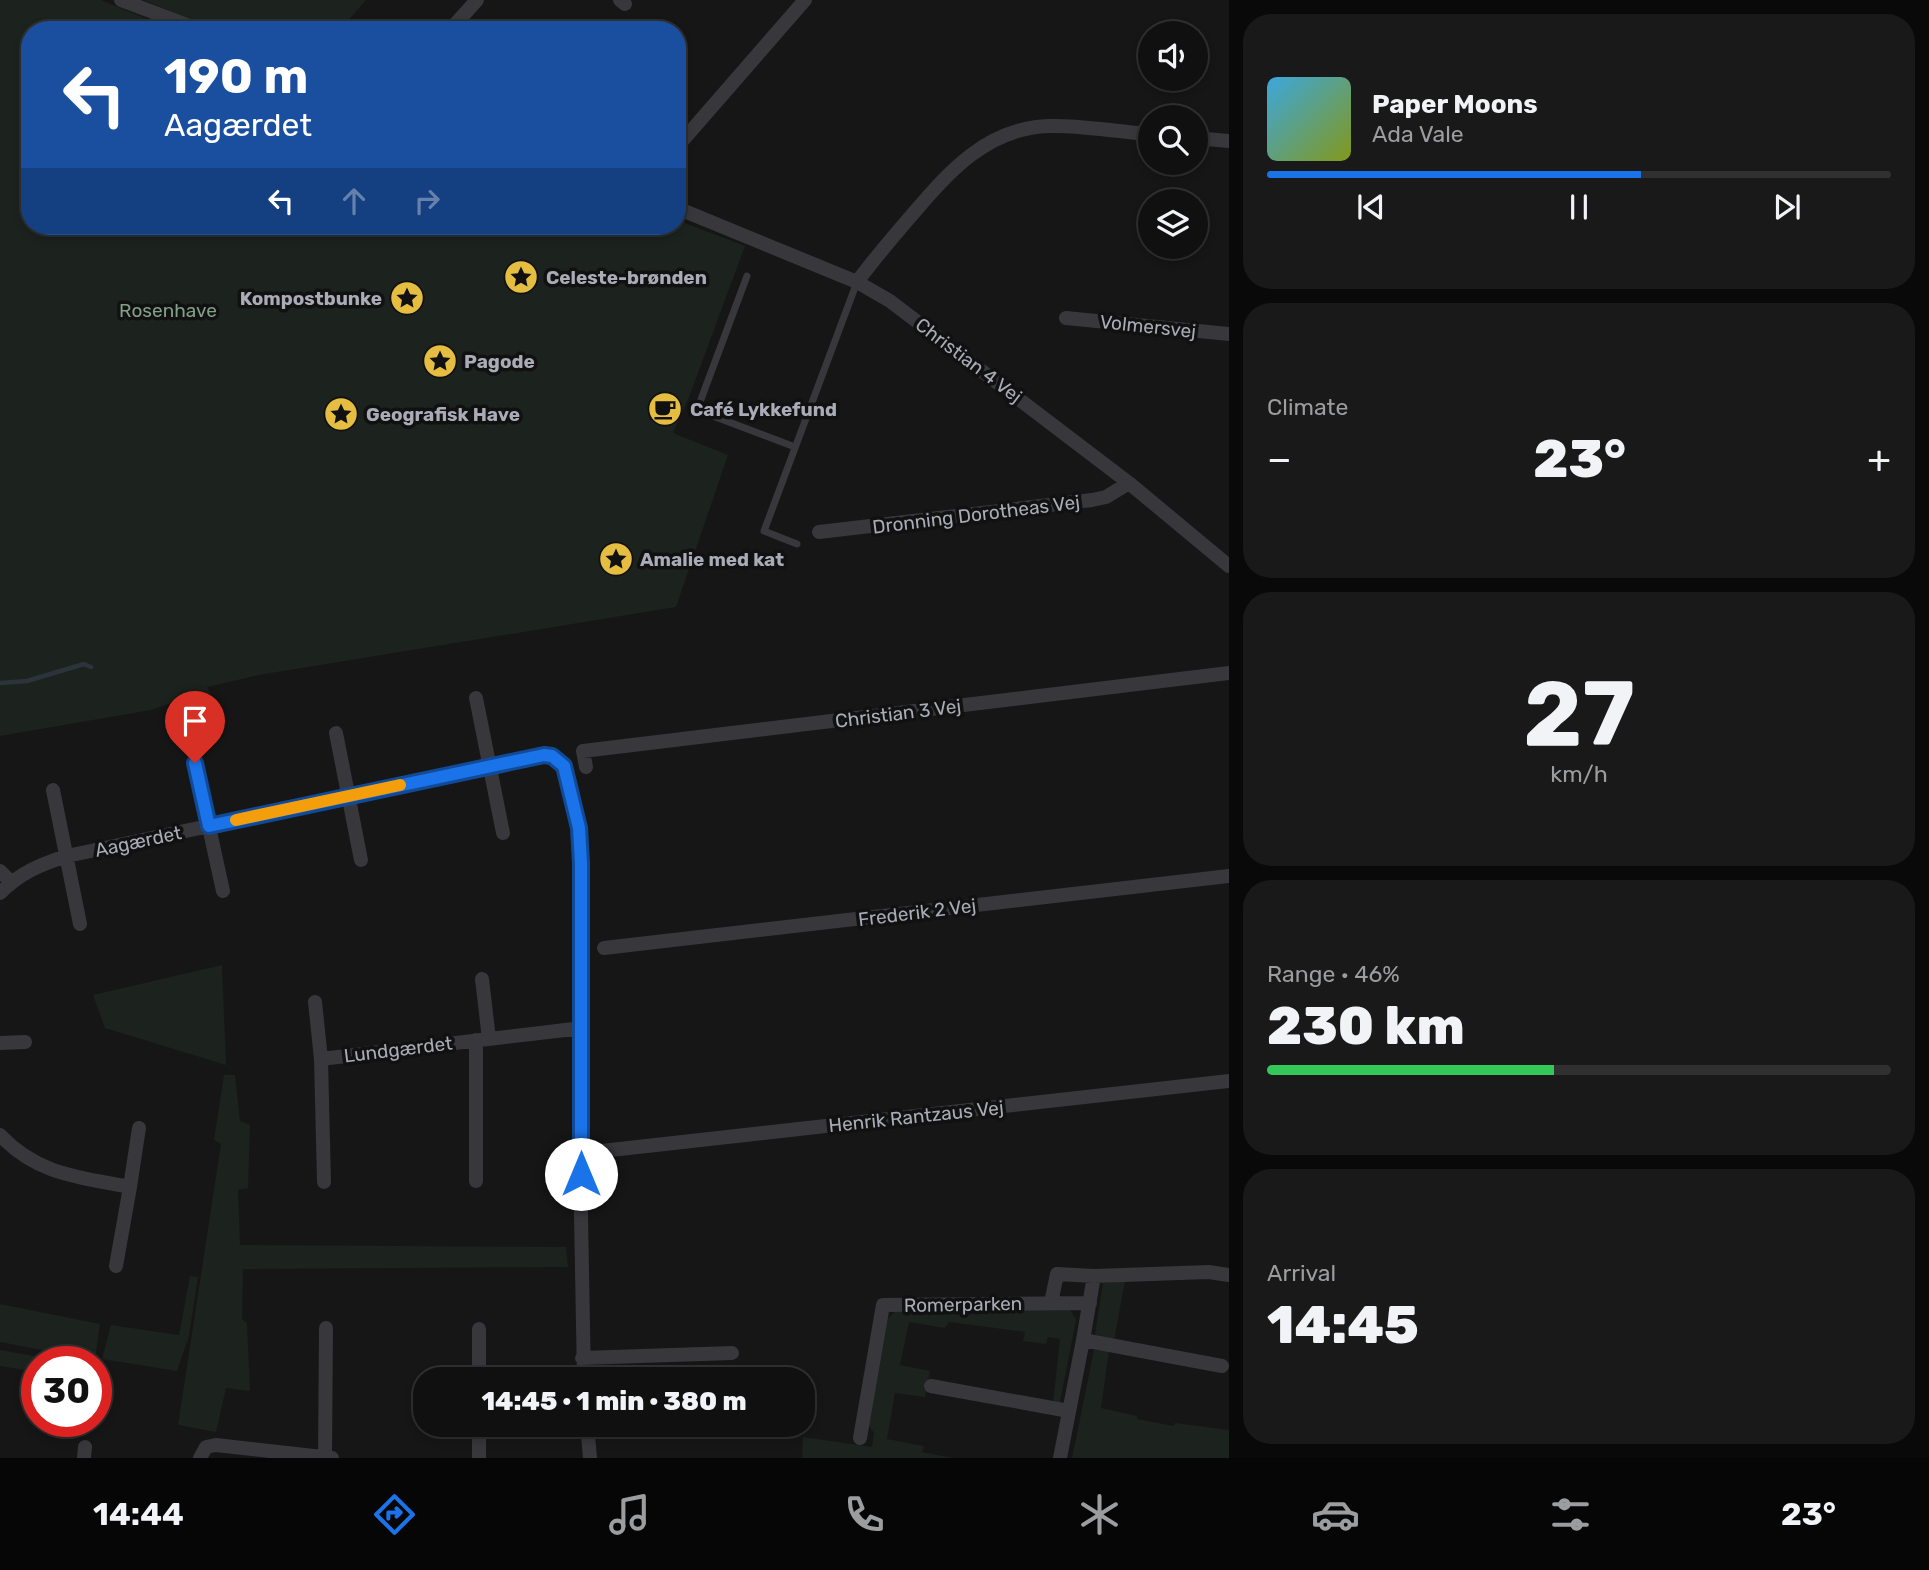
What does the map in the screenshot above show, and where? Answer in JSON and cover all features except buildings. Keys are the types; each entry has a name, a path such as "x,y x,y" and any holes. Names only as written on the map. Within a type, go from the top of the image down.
{"street":[{"path":"121,0 176,21"},
{"path":"458,21 477,0"},
{"path":"686,137 805,0"},
{"path":"857,282 949,172 970,153 994,139 1021,130 1049,126 1138,133"},
{"path":"1208,139 1229,141"},
{"name":"Christian 4 Vej","path":"686,212 857,282 890,301 1129,483 1229,566"},
{"name":"Volmersvej","path":"1066,318 1229,334"},
{"name":"Dronning Dorotheas Vej","path":"819,532 1093,500 1106,497 1129,483"},
{"name":"Christian 3 Vej","path":"586,767 583,751 1229,673"},
{"path":"476,698 503,833"},
{"path":"336,733 362,860"},
{"name":"Aagærdet","path":"4,882 41,864 67,856 490,766 544,755 552,756 564,766 579,828 581,863 583,1367"},
{"name":"Aagærdet","path":"195,763 223,891"},
{"name":"Aagærdet","path":"54,790 80,924"},
{"name":"Frederik 2 Vej","path":"604,947 1229,876"},
{"name":"Lundgærdet","path":"476,1181 482,979"},
{"name":"Lundgærdet","path":"315,1002 321,1059 324,1182"},
{"name":"Lundgærdet","path":"321,1059 582,1028"},
{"path":"0,1042 25,1042"},
{"name":"Henrik Rantzaus Vej","path":"602,1151 1229,1080"},
{"path":"116,1266 139,1128"},
{"path":"0,1136 30,1161 48,1169 130,1187"},
{"path":"1051,1303 1057,1274 1094,1276 1209,1272 1229,1275"},
{"path":"1060,1458 1094,1276"},
{"name":"Romerparken","path":"860,1438 883,1305 1090,1303"},
{"path":"325,1457 326,1328"},
{"path":"479,1329 479,1367"},
{"path":"1083,1340 1222,1366"},
{"path":"582,1358 732,1353"},
{"path":"931,1386 1069,1411"},
{"path":"479,1437 479,1458"},
{"path":"588,1437 590,1458"},
{"path":"200,1458 206,1447 216,1445 332,1458"}],"lane":[{"path":"747,276 697,410 795,447"},
{"path":"797,544 764,531 857,282"}],"green space":[{"name":"Geografisk Have","path":"0,0 101,0 152,21 21,21 21,235 686,235 686,223 745,246 688,400 673,433 728,455 676,607 259,675 207,687 211,694 192,696 151,710 0,736"},
{"path":"143,0 366,0 348,21 195,21"},
{"path":"222,965 226,1065 105,1028 93,995"},
{"path":"224,1075 235,1075 240,1121 250,1125 248,1188 238,1190 240,1245 566,1247 568,1267 243,1269 242,1319 247,1323 250,1391 226,1388 216,1432 178,1425 221,1144 214,1140"},
{"path":"190,1276 198,1277 189,1336 177,1371 112,1361 112,1346 105,1346 111,1325 179,1335"},
{"path":"1125,1281 1114,1341 1101,1339 1095,1334 1103,1283"},
{"path":"0,1304 100,1324 97,1346 21,1346 0,1342"},
{"path":"1070,1310 1076,1320 1060,1402 1053,1403 1060,1339 1048,1337 1046,1344 1023,1341 1025,1332 949,1322 945,1328 909,1322 900,1365 930,1371 925,1397 895,1393 887,1439 924,1446 922,1452 953,1458 802,1458 803,1437 872,1447 874,1433 869,1426 886,1320 896,1311"},
{"path":"0,1350 21,1354 21,1369 0,1366"},
{"path":"1094,1350 1109,1351 1101,1408 1174,1426 1175,1423 1229,1430 1229,1458 1072,1458"}],"waterway":[{"path":"0,683 27,681 84,664 91,667"}],"slow traffic":[{"path":"236,820 400,785"}],"place":[{"name":"Celeste-brønden","path":"521,277"},
{"name":"Kompostbunke","path":"407,298"},
{"name":"Pagode","path":"440,361"},
{"name":"Café Lykkefund","path":"665,409"},
{"name":"Geografisk Have","path":"341,414"},
{"name":"Amalie med kat","path":"616,559"}],"route":[{"path":"195,763 209,826 544,755 559,760 564,766 579,828 581,863 581,1174"}],"park label":[{"name":"Rosenhave","path":"168,310"}]}
